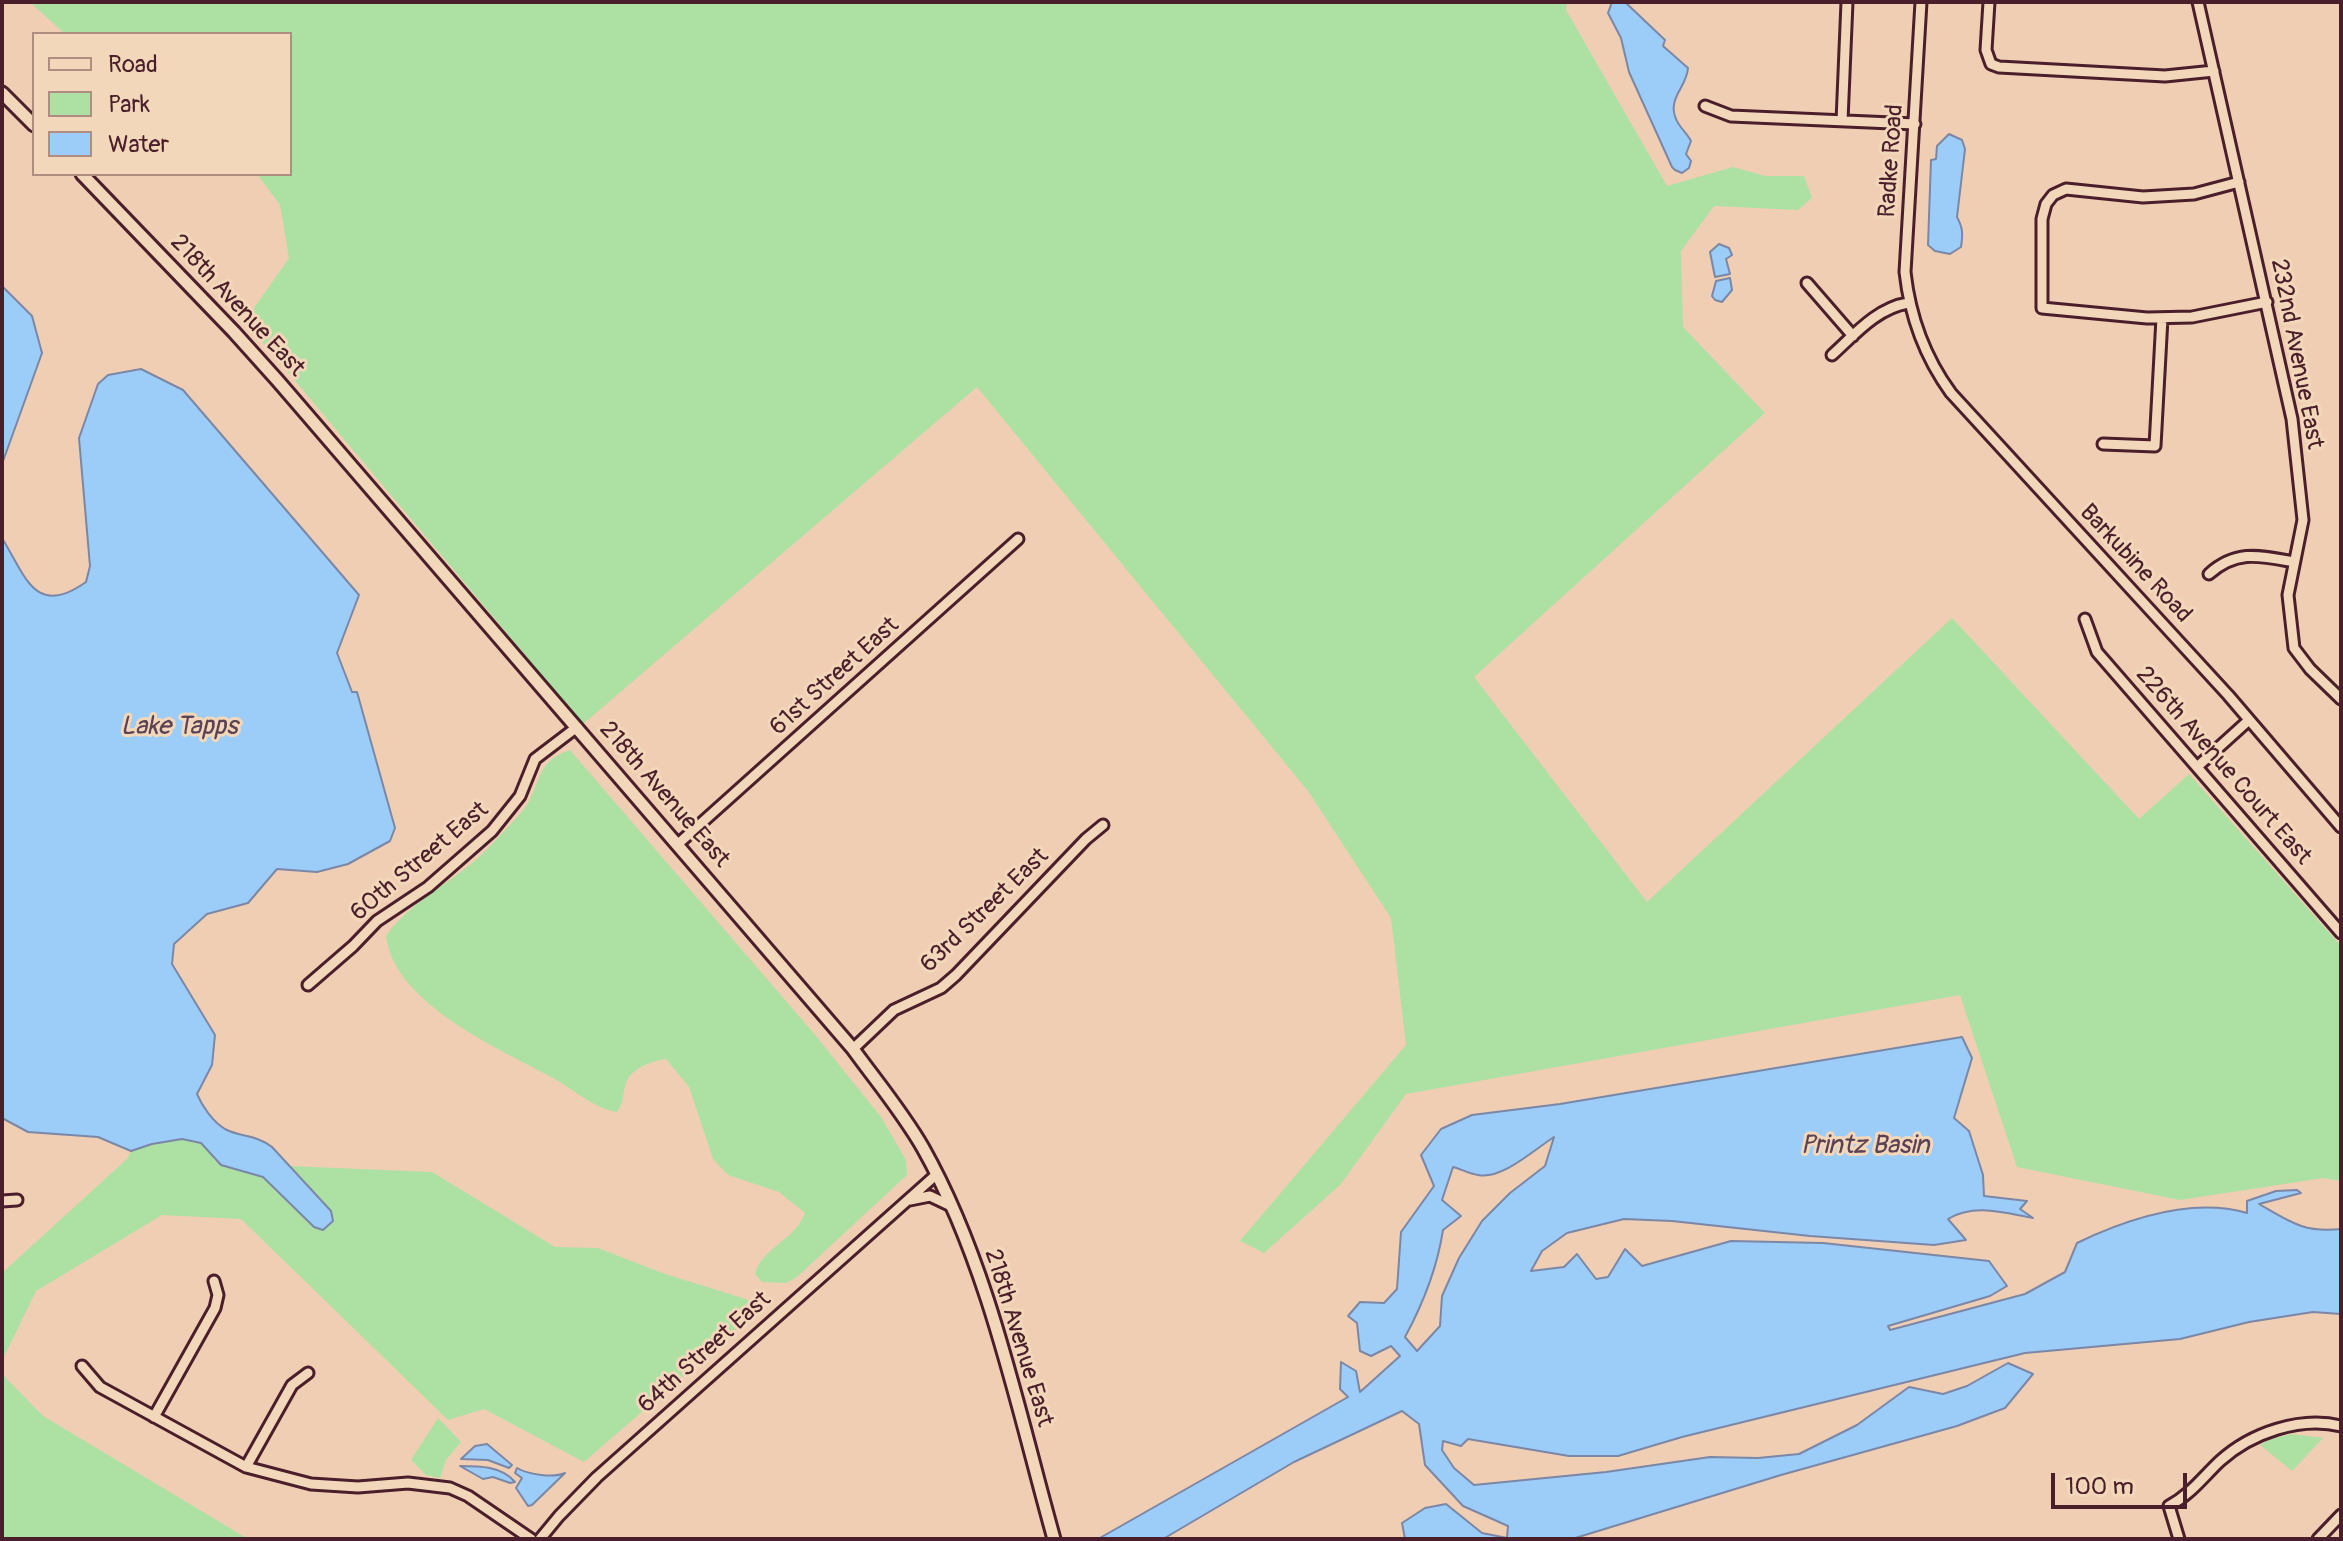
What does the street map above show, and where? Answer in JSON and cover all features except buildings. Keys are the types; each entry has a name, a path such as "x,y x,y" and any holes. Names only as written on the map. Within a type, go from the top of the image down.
{"street":[{"path":"1842,121 1847,2"},
{"name":"Radke Road","path":"1914,321 1908,303 1905,272 1921,2"},
{"path":"1989,2 1986,50 1991,64 2165,76 2214,71"},
{"name":"232nd Avenue East","path":"2198,2 2292,419 2303,520 2288,595 2289,627 2294,648 2310,669 2341,699"},
{"path":"2,93 32,123"},
{"path":"1705,106 1731,116 1915,124"},
{"name":"218th Avenue East","path":"84,176 234,332 853,1049 910,1126 937,1174 983,1283 1054,1539"},
{"path":"2239,182 2194,194 2143,197 2066,189 2053,195 2046,204 2042,219 2042,308 2162,318 2192,317 2267,302"},
{"path":"1807,283 1853,336"},
{"path":"1832,355 1891,306 1908,303"},
{"path":"2103,444 2155,446 2162,318"},
{"name":"Barkubine Road","path":"1914,321 1933,366 1951,393 2249,720 2341,827"},
{"name":"61st Street East","path":"678,844 1018,539"},
{"path":"2209,574 2221,563 2252,554 2294,562"},
{"name":"226th Avenue Court East","path":"2085,619 2097,652 2341,933"},
{"path":"2197,767 2249,720"},
{"name":"60th Street East","path":"308,985 377,921 428,887 492,831 520,796 535,759 577,727"},
{"name":"63rd Street East","path":"853,1049 894,1010 941,988 956,975 1103,825"},
{"name":"64th Street East","path":"540,1539 576,1497 937,1174"},
{"path":"903,1202 930,1196 951,1206"},
{"path":"2,1201 17,1200"},
{"path":"154,1417 215,1308 218,1295 214,1281"},
{"path":"82,1366 100,1387 246,1467 311,1484 358,1487 408,1483 450,1488 468,1496 531,1539"},
{"path":"246,1467 292,1385 308,1373"},
{"path":"2179,1539 2169,1506 2244,1444 2277,1430 2319,1423 2341,1426"},
{"path":"2318,1539 2341,1515"}],"green space":[{"path":"30,2 1567,2 1566,10 1667,186 1733,167 1765,176 1804,176 1812,198 1798,210 1714,206 1681,251 1683,327 1765,413 1474,677 1647,902 1952,618 2139,819 2189,774 2341,946 2341,1181 2323,1178 2180,1200 2017,1167 1960,995 1406,1094 1341,1184 1264,1253 1240,1241 1406,1045 1391,918 1308,791 977,387 583,724 245,321 289,258 280,205 258,176 292,176 292,32 63,32"},
{"path":"570,750 816,1036 881,1117 906,1160 907,1175 797,1277 786,1283 762,1282 755,1274 764,1258 794,1230 805,1213 779,1192 728,1175 713,1159 689,1087 666,1059 647,1064 631,1075 617,1112 608,1110 453,1022 408,983 393,960 386,936 395,925 490,847 526,805 543,769 558,755"},
{"path":"182,1139 201,1143 221,1165 263,1177 314,1227 323,1230 331,1211 289,1166 432,1172 555,1247 598,1248 662,1273 765,1305 584,1462 484,1409 448,1420 241,1219 162,1215 36,1291 2,1361 2,1273 127,1159 131,1151"},
{"path":"2,1374 43,1416 248,1539 2,1539"},
{"path":"438,1418 461,1442 446,1460 440,1478 426,1475 411,1460"},
{"path":"2291,1434 2323,1438 2292,1471 2260,1445"}],"water":[{"path":"1612,2 1625,2 1665,40 1663,46 1688,68 1674,105 1677,122 1691,141 1686,154 1691,161 1689,168 1682,173 1672,167 1629,72 1621,38 1608,13"},
{"path":"1949,134 1962,140 1965,149 1957,217 1962,231 1961,247 1950,254 1935,251 1928,245 1931,160 1936,159 1937,146"},
{"path":"1719,244 1729,248 1732,255 1726,259 1730,274 1715,277 1710,252"},
{"path":"1730,278 1732,290 1722,302 1715,300 1712,296 1716,281"},
{"path":"2,286 32,316 42,353 2,464"},
{"name":"Lake Tapps","path":"141,369 183,390 359,595 337,653 352,692 357,692 395,828 390,841 348,864 317,872 277,869 248,903 207,914 174,944 172,964 215,1035 212,1065 197,1094 202,1104 225,1129 272,1147 331,1211 333,1221 323,1230 314,1227 263,1177 221,1165 201,1143 182,1139 131,1151 98,1137 28,1132 2,1118 2,538 26,579 43,594 55,596 86,582 90,566 79,438 98,384 108,375"},
{"name":"Printz Basin","path":"1962,1037 1972,1058 1954,1118 1969,1131 1983,1175 1984,1196 2027,1201 2020,1209 2033,1218 1968,1211 1948,1219 1966,1240 1934,1245 1624,1219 1567,1233 1542,1251 1531,1271 1564,1267 1577,1254 1596,1279 1608,1277 1625,1249 1642,1266 1731,1241 1823,1243 1989,1261 2007,1286 1990,1296 1888,1326 1890,1330 2025,1294 2065,1272 2077,1243 2117,1226 2182,1209 2226,1209 2247,1213 2247,1201 2276,1191 2297,1190 2301,1193 2259,1204 2307,1228 2341,1229 2341,1314 2313,1312 2249,1322 2180,1339 2025,1353 1682,1437 1618,1456 1569,1456 1468,1439 1461,1446 1443,1441 1442,1450 1454,1468 1474,1485 1606,1472 1710,1457 1758,1458 1799,1454 1857,1425 1909,1387 1943,1394 1967,1386 2008,1363 2033,1374 2005,1408 1957,1426 1781,1475 1572,1539 1405,1539 1402,1523 1425,1508 1446,1504 1482,1533 1507,1538 1508,1526 1463,1506 1425,1465 1419,1424 1402,1411 1294,1462 1163,1539 1098,1539 1348,1397 1340,1389 1341,1362 1356,1371 1360,1392 1400,1356 1391,1346 1371,1356 1360,1351 1357,1323 1348,1316 1360,1302 1384,1303 1397,1289 1401,1232 1434,1186 1421,1155 1441,1129 1472,1115 1560,1104","holes":["1554,1137 1545,1166 1510,1193 1482,1221 1459,1258 1442,1296 1440,1326 1417,1351 1405,1337 1429,1285 1443,1230 1461,1216 1442,1200 1453,1167 1478,1175 1497,1173"]},
{"path":"487,1444 512,1465 509,1468 488,1460 461,1459 475,1446"},
{"path":"460,1466 497,1470 515,1482 493,1477 483,1479"},
{"path":"517,1468 541,1475 565,1473 528,1506 516,1488 522,1478 515,1473"}]}
